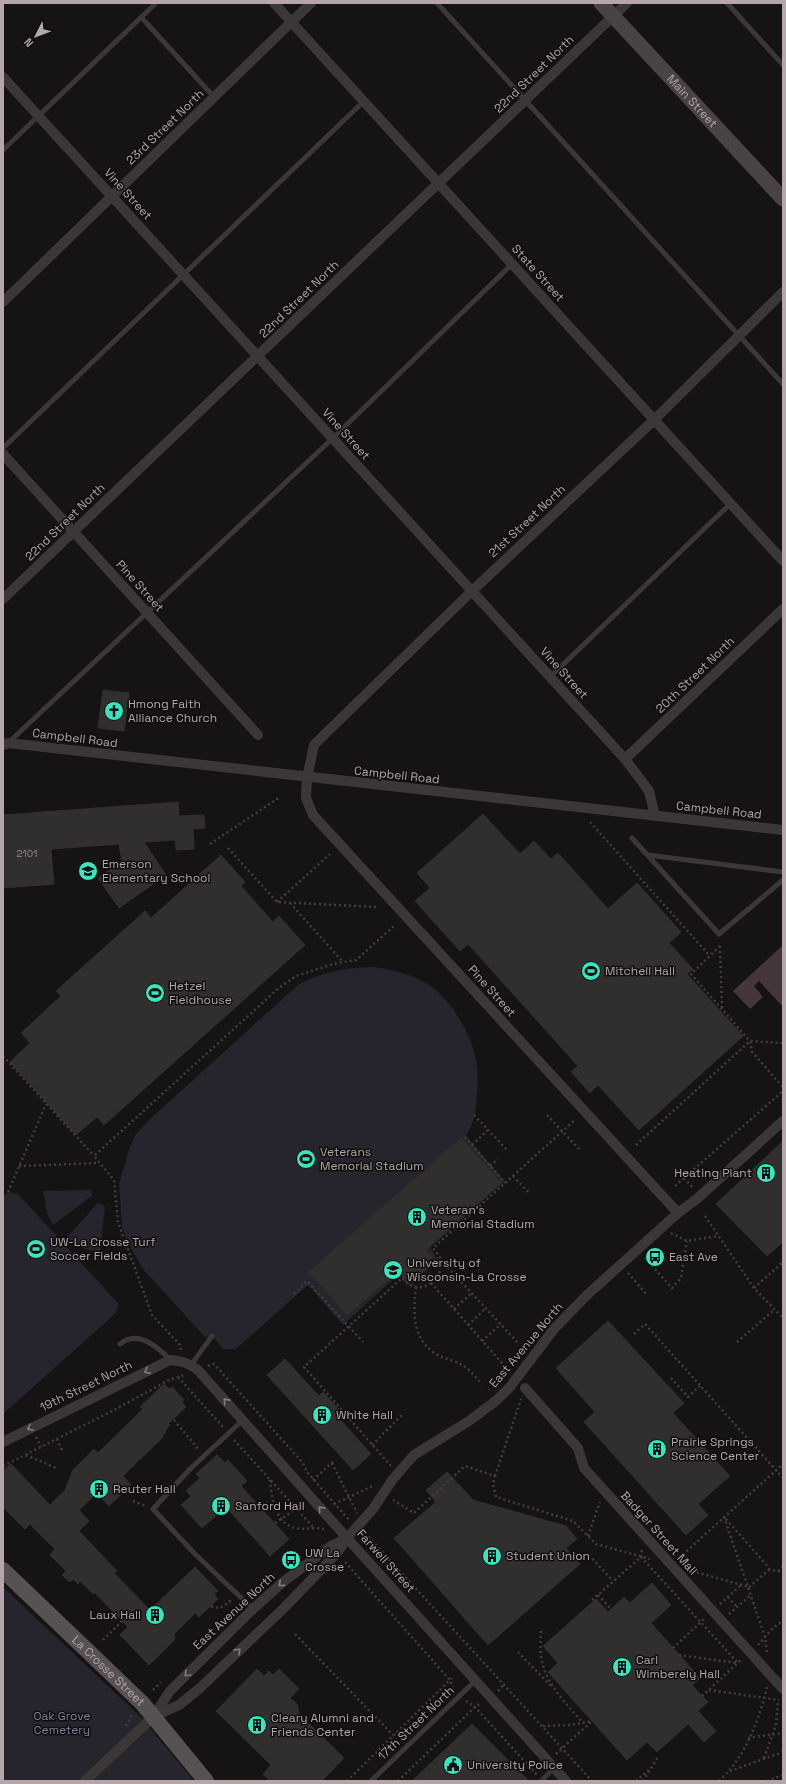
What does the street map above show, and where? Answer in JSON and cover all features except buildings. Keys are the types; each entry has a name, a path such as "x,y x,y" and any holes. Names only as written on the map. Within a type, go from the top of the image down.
{"main road":[{"name":"La Crosse Street","path":"3,1570 142,1703 206,1781"}],"street":[{"name":"State Street","path":"274,3 783,561"},
{"name":"23rd Street North","path":"3,302 311,3"},
{"name":"Main Street","path":"601,3 783,199"},
{"name":"22nd Street North","path":"3,599 627,3"},
{"name":"Vine Street","path":"3,77 625,759 649,791 655,816"},
{"name":"21st Street North","path":"307,778 314,745 472,591 654,420 783,292"},
{"name":"Pine Street","path":"3,454 258,735"},
{"name":"20th Street North","path":"625,759 783,609"},
{"name":"Campbell Road","path":"5,743 307,778 783,830"},
{"name":"Pine Street","path":"307,778 306,798 313,815 678,1213"},
{"name":"East Avenue North","path":"153,1718 179,1705 199,1689 285,1607 337,1553 347,1538 373,1509 398,1473 414,1455 469,1421 497,1400 510,1387 554,1329 587,1295 783,1121"},
{"path":"170,1360 191,1365"},
{"name":"19th Street North","path":"3,1442 170,1360"},
{"name":"Farwell Street","path":"191,1365 243,1420 566,1781"},
{"name":"Badger Street Mall","path":"525,1388 578,1448 584,1468 783,1689"},
{"name":"East Avenue North","path":"85,1781 153,1718 170,1691 253,1609 283,1582 331,1546 347,1538"}],"lane":[{"path":"3,150 156,3"},
{"path":"437,3 783,384"},
{"path":"727,3 783,64"},
{"path":"141,17 214,97"},
{"path":"3,448 364,101"},
{"path":"5,743 147,613 333,438 512,264"},
{"path":"550,677 730,504"},
{"path":"632,838 719,934 783,880"},
{"path":"648,855 783,872"},
{"path":"191,1365 212,1336"},
{"path":"120,1344 126,1339 133,1337 144,1340 158,1349 170,1360"},
{"path":"243,1420 153,1509 194,1553 253,1609"},
{"name":"17th Street North","path":"371,1781 475,1681"},
{"path":"542,1780 551,1764"}],"path":[{"path":"210,844 280,797"},
{"path":"590,822 709,955"},
{"path":"228,848 277,902 378,907"},
{"path":"277,902 330,854"},
{"path":"289,903 343,962"},
{"path":"94,1156 280,987 296,976 343,962 356,960 394,926"},
{"path":"719,934 722,1009"},
{"path":"720,946 691,974 750,1041 752,1052 783,1087"},
{"path":"636,1145 750,1041 783,1043"},
{"path":"3,1056 114,1180 118,1222 152,1315 180,1345"},
{"path":"675,1186 783,1091"},
{"path":"8,1192 46,1104"},
{"path":"519,1344 441,1260 433,1248 584,1111"},
{"path":"474,1115 508,1151"},
{"path":"548,1115 580,1150"},
{"path":"472,1145 488,1130"},
{"path":"465,1137 505,1183"},
{"path":"490,1166 498,1159"},
{"path":"19,1166 100,1164"},
{"path":"513,1176 530,1194"},
{"path":"684,1178 695,1189"},
{"path":"705,1216 754,1288 783,1318"},
{"path":"673,1234 687,1241 718,1236"},
{"path":"645,1258 672,1288 680,1278 687,1241"},
{"path":"398,1473 304,1367 402,1278 416,1287 421,1287 431,1283 439,1274 441,1260"},
{"path":"754,1288 783,1262"},
{"path":"628,1273 647,1295"},
{"path":"294,1294 307,1281 362,1342"},
{"path":"431,1283 482,1342 502,1362"},
{"path":"416,1287 414,1318 416,1328 423,1342 435,1353 463,1365 482,1384"},
{"path":"454,1309 472,1293"},
{"path":"468,1325 486,1308"},
{"path":"737,1342 774,1310"},
{"path":"482,1342 501,1324"},
{"path":"634,1334 645,1324 783,1478"},
{"path":"3,1466 178,1377 191,1365 214,1364 304,1463 307,1472 334,1504 357,1527 367,1534 592,1781"},
{"path":"178,1377 314,1528"},
{"path":"671,1378 688,1397 700,1386"},
{"path":"525,1388 495,1476 493,1484 496,1497 573,1521 596,1544 749,1587"},
{"path":"372,1445 402,1415"},
{"path":"174,1420 205,1456"},
{"path":"57,1439 63,1452"},
{"path":"26,1455 56,1468"},
{"path":"313,1480 335,1460"},
{"path":"332,1463 357,1513"},
{"path":"671,1565 782,1465"},
{"path":"393,1500 414,1513 465,1466 495,1476"},
{"path":"270,1480 273,1501 276,1509 287,1524 296,1528 326,1529"},
{"path":"334,1504 376,1484"},
{"path":"588,1536 604,1490"},
{"path":"133,1501 153,1509"},
{"path":"275,1524 296,1509"},
{"path":"724,1517 770,1568 783,1573"},
{"path":"719,1781 730,1771 748,1738 764,1698 770,1674 765,1637 724,1517"},
{"path":"592,1600 641,1557 645,1536"},
{"path":"589,1555 613,1581"},
{"path":"641,1557 738,1663 679,1655"},
{"path":"343,1560 450,1680 453,1687"},
{"path":"778,1571 783,1566"},
{"path":"749,1587 770,1568"},
{"path":"673,1648 741,1585"},
{"path":"210,1606 217,1609 221,1608 238,1594"},
{"path":"418,1597 421,1594"},
{"path":"598,1594 611,1609"},
{"path":"721,1621 751,1594"},
{"path":"728,1597 737,1607"},
{"path":"394,1618 399,1614"},
{"path":"103,1640 122,1621"},
{"path":"541,1631 543,1663 554,1690"},
{"path":"295,1634 394,1735"},
{"path":"518,1652 584,1723"},
{"path":"475,1658 478,1655"},
{"path":"347,1781 454,1676"},
{"path":"497,1691 504,1684"},
{"path":"709,1690 778,1701 783,1699"},
{"path":"465,1700 474,1707 542,1780"},
{"path":"764,1758 773,1735 778,1714 778,1701"},
{"path":"398,1781 474,1707 483,1702"},
{"path":"543,1726 592,1721 563,1748 551,1764"},
{"path":"748,1738 783,1733"},
{"path":"730,1771 783,1752"},
{"path":"643,1781 658,1757"},
{"path":"636,1781 652,1767"},
{"path":"767,1781 783,1775"}],"green space":[{"name":"Veterans Memorial Stadium","path":"375,967 403,973 429,985 445,999 459,1018 470,1039 476,1059 477,1071 476,1104 471,1126 466,1136 505,1181 430,1248 439,1260 408,1286 398,1275 343,1325 308,1285 236,1349 223,1349 215,1339 204,1336 143,1269 128,1243 122,1226 119,1183 129,1150 135,1135 150,1119 298,985 326,973 354,968"},
{"path":"91,1190 92,1196 53,1225 47,1214 43,1191"},
{"name":"UW-La Crosse Turf Soccer Fields","path":"8,1192 18,1194 118,1303 116,1313 3,1414 3,1196"},
{"path":"98,1203 105,1206 100,1252 82,1248 67,1237"},
{"name":"Oak Grove Cemetery","path":"3,1587 141,1717 194,1781 3,1781"}],"shaded area":[{"path":"783,945 783,1007 759,981 754,986 763,997 750,1009 733,991"}],"place":[{"name":"Hmong Faith Alliance Church","path":"114,711"},
{"name":"Emerson Elementary School","path":"88,871"},
{"name":"Mitchell Hall","path":"591,971"},
{"name":"Hetzel Fieldhouse","path":"155,993"},
{"name":"Veterans Memorial Stadium","path":"306,1159"},
{"name":"Heating Plant","path":"766,1173"},
{"name":"Veteran's Memorial Stadium","path":"417,1217"},
{"name":"UW-La Crosse Turf Soccer Fields","path":"36,1249"},
{"name":"East Ave","path":"655,1257"},
{"name":"University of Wisconsin-La Crosse","path":"393,1270"},
{"name":"White Hall","path":"322,1415"},
{"name":"Prairie Springs Science Center","path":"657,1449"},
{"name":"Reuter Hall","path":"99,1489"},
{"name":"Sanford Hall","path":"221,1506"},
{"name":"Student Union","path":"492,1556"},
{"name":"UW La Crosse","path":"291,1560"},
{"name":"Laux Hall","path":"155,1615"},
{"name":"Carl Wimberely Hall","path":"622,1667"},
{"name":"Cleary Alumni and Friends Center","path":"257,1725"},
{"name":"University Police","path":"453,1765"}]}
